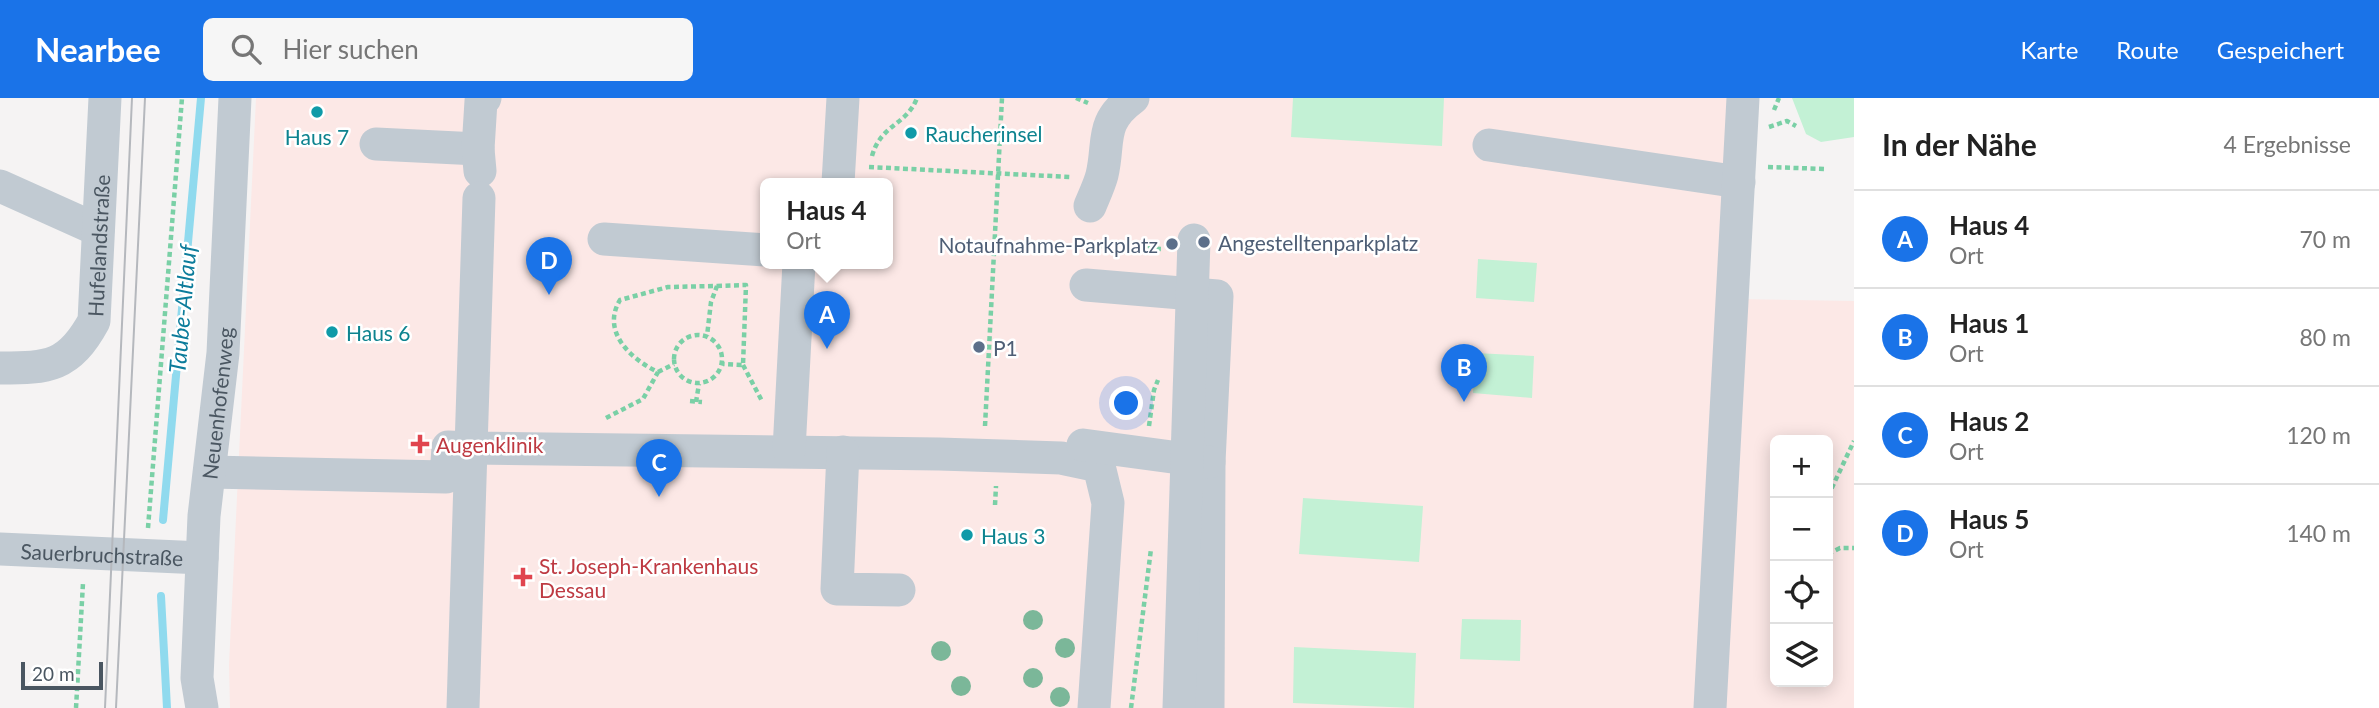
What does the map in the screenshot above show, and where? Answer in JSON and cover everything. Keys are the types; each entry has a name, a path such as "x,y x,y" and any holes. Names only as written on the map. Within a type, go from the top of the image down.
{"street":[{"name":"Hufelandstraße","path":"0,368 42,368 65,359 82,343 94,321 105,98"},
{"name":"Neuenhofenweg","path":"202,708 197,678 201,558 223,353 235,98"},
{"path":"463,708 481,101 485,98"},
{"path":"843,98 849,172"},
{"path":"1084,192 1102,174 1105,137 1119,108 1133,98"},
{"path":"1710,708 1743,98"},
{"path":"376,144 479,173"},
{"path":"1489,145 1740,174"},
{"path":"0,186 97,230"},
{"path":"604,239 760,250"},
{"path":"1179,708 1194,245"},
{"path":"789,450 799,269"},
{"path":"1086,285 1217,296 1209,462 1208,708"},
{"path":"1083,444 1209,462"},
{"path":"209,472 446,477 448,447 789,450 1061,458 1099,466 1108,503 1094,708"},
{"path":"843,452 837,589 899,590"},
{"name":"Sauerbruchstraße","path":"0,549 84,550 201,558"}],"path":[{"path":"146,554 155,407 182,98"},
{"path":"849,172 885,130 909,114 917,98"},
{"path":"984,456 1002,98"},
{"path":"1779,98 1766,128 1787,121 1796,127"},
{"path":"1740,174 1826,169"},
{"path":"849,172 1000,175 1084,192"},
{"path":"1088,247 1194,245"},
{"path":"658,372 642,364 614,330 612,312 620,300 668,287 746,285 743,365 723,364"},
{"path":"707,336 710,302 717,286"},
{"path":"690,336 707,336 720,347 723,364 715,378 699,384 683,379 674,364 677,347 690,336"},
{"path":"597,448 603,419 643,399 658,372 674,364"},
{"path":"1148,432 1154,390 1159,379"},
{"path":"696,401 699,384"},
{"path":"1833,485 1854,441"},
{"path":"1131,708 1141,611 1153,537"},
{"path":"1833,552 1840,548 1854,548"},
{"path":"76,708 84,550"}],"shaded area":[{"path":"256,98 1734,98 1734,299 1854,301 1854,708 230,708 229,665"}],"green space":[{"path":"1293,98 1444,98 1442,146 1291,137"},
{"path":"1792,98 1854,98 1854,137 1821,142 1806,134"},
{"path":"1478,259 1537,263 1534,302 1476,298"},
{"path":"1475,353 1534,356 1532,398 1473,393"},
{"path":"1303,498 1423,506 1419,562 1299,554"},
{"path":"1462,619 1521,620 1520,661 1460,659"},
{"path":"1294,647 1416,653 1414,708 1293,703"}],"waterway":[{"name":"Taube-Altlauf","path":"163,520 201,98"},
{"name":"Taube-Altlauf","path":"161,596 167,708"}],"tram line":[{"path":"105,708 132,98"},
{"path":"116,708 145,98"}],"place":[{"name":"Haus 7","path":"317,112"},
{"name":"Raucherinsel","path":"911,133"},
{"name":"Angestelltenparkplatz","path":"1204,242"},
{"name":"Notaufnahme-Parkplatz","path":"1172,244"},
{"name":"Haus 5","path":"549,295"},
{"name":"Haus 6","path":"332,332"},
{"name":"P1","path":"979,347"},
{"name":"Haus 4","path":"827,349"},
{"name":"Haus 1","path":"1464,402"},
{"name":"Augenklinik","path":"420,444"},
{"name":"Haus 2","path":"659,497"},
{"name":"Haus 3","path":"967,535"},
{"name":"St. Joseph-Krankenhaus Dessau","path":"523,577"}]}
